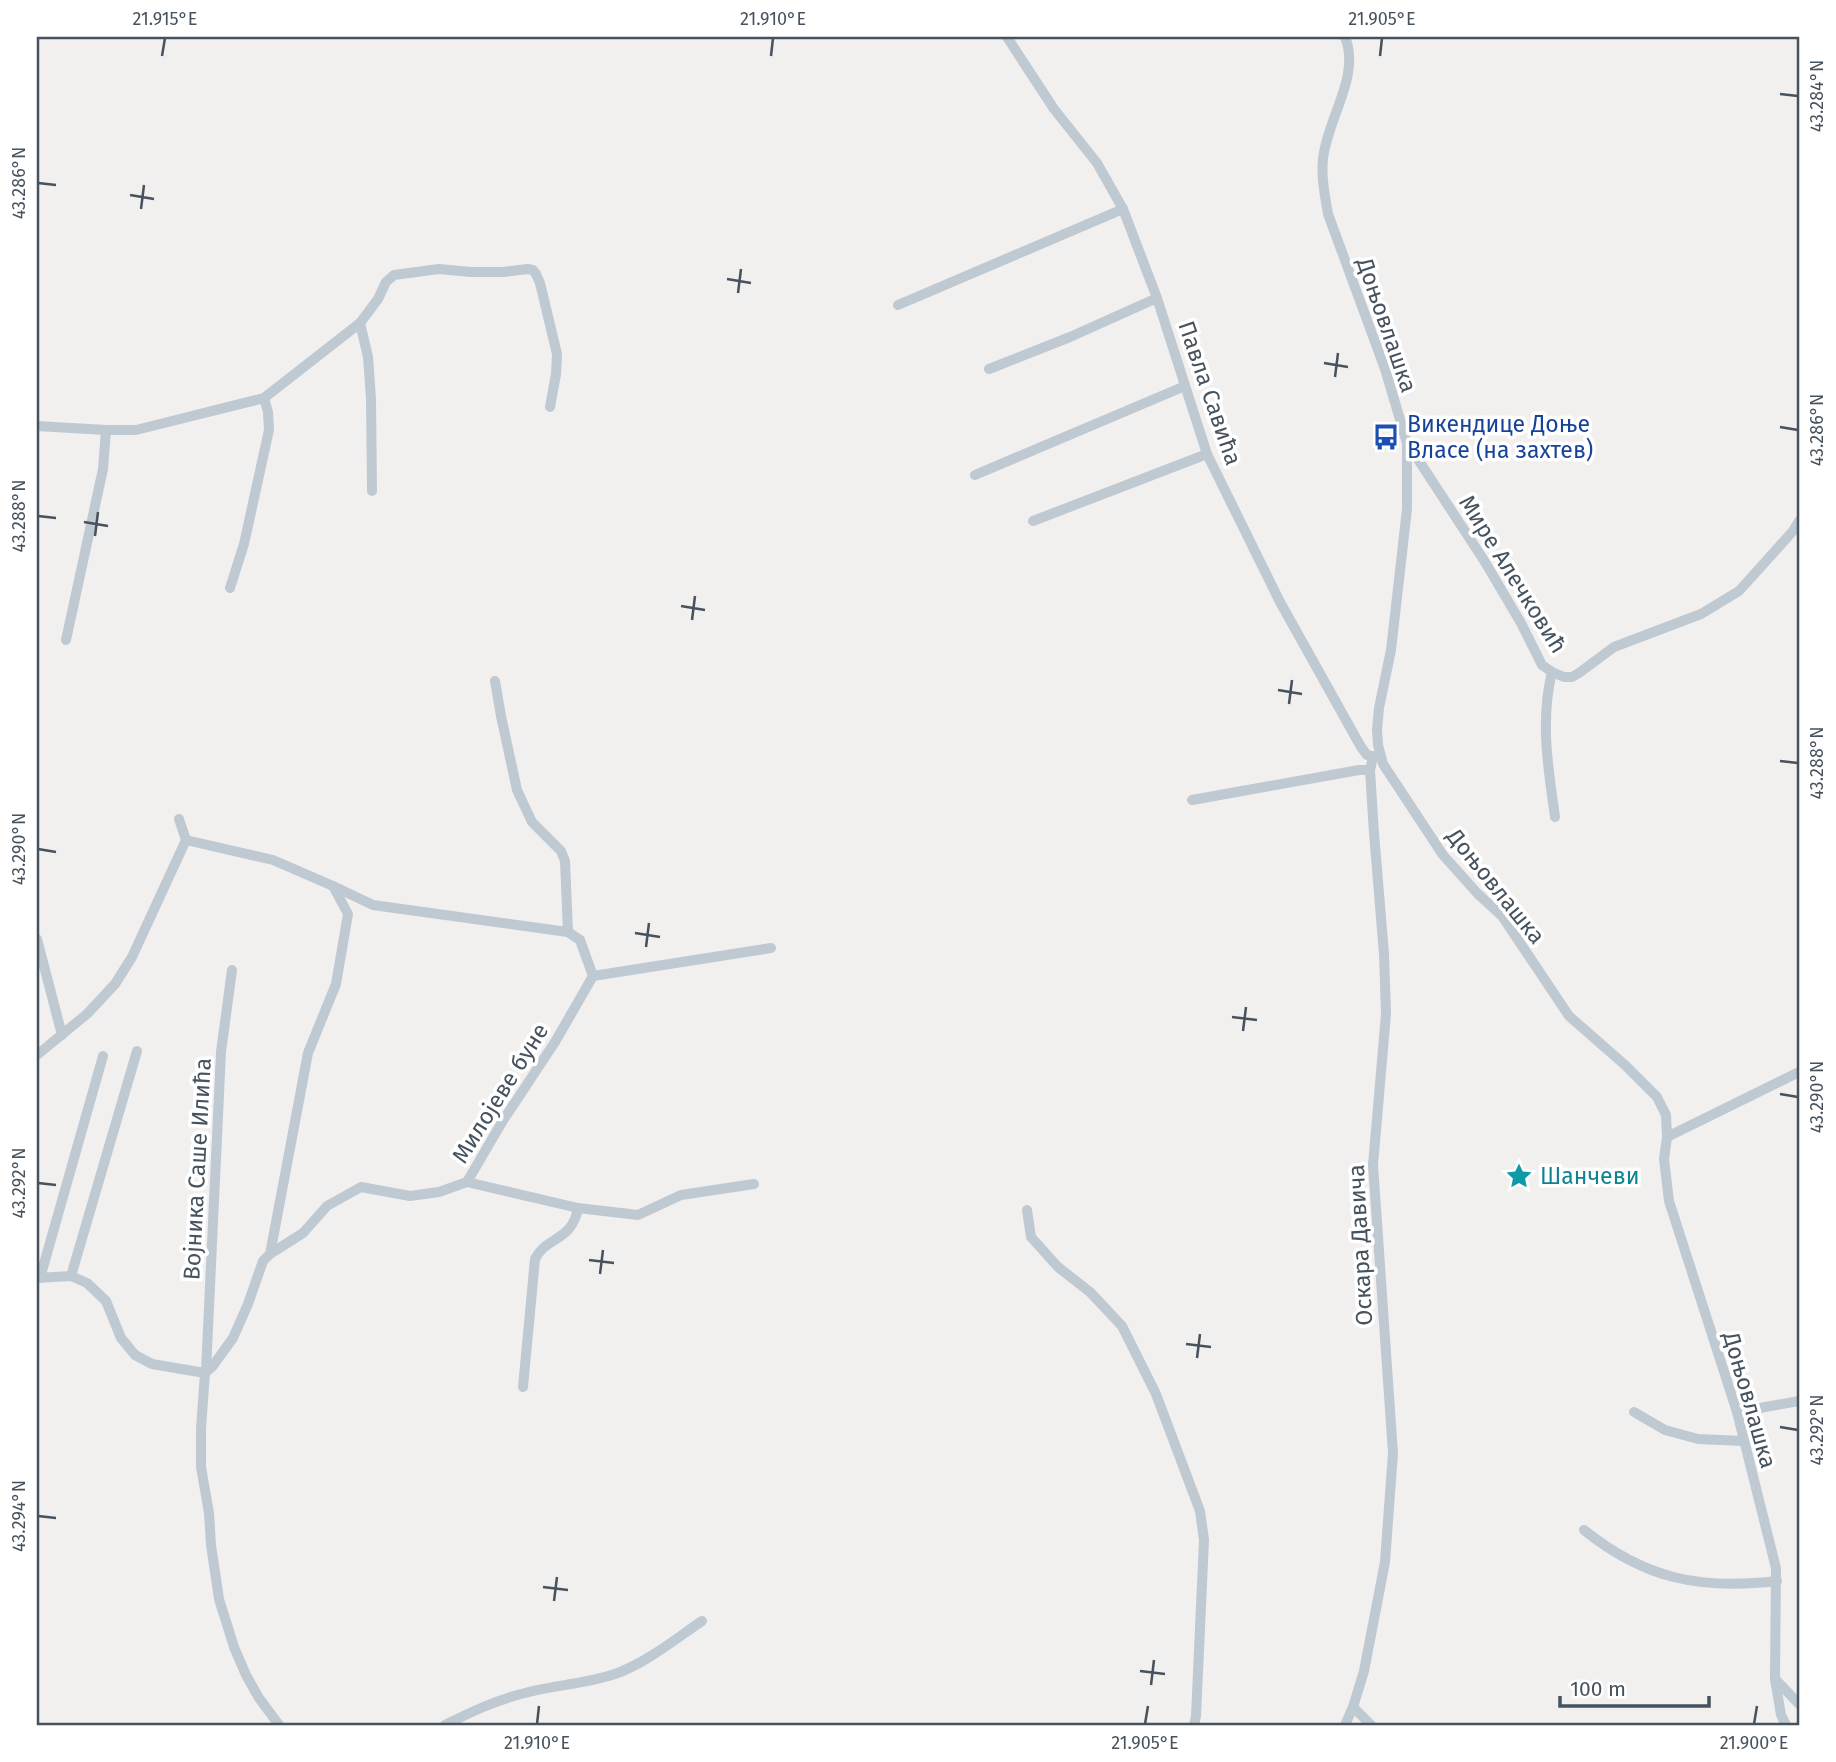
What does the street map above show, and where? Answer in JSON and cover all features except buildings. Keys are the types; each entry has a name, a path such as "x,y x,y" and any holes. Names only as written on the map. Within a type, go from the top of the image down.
{"street":[{"name":"Павла Савића","path":"1007,37 1054,109 1097,163 1123,209 1157,299 1208,454 1280,602 1362,747 1367,755 1376,757"},
{"name":"Доњовлашка","path":"1345,37 1350,52 1350,67 1322,160 1324,188 1328,214 1385,369 1407,443 1407,509 1391,650 1379,708 1376,757 1443,855 1502,916 1569,1016 1657,1097 1666,1115 1664,1159 1669,1201 1737,1412 1776,1568 1775,1679 1781,1715 1786,1725"},
{"path":"898,305 1123,209"},
{"path":"37,426 136,430 264,398 360,323 378,299 386,282 394,275 439,270 533,270 540,283 557,354 550,407"},
{"path":"989,369 1157,299"},
{"path":"360,323 369,357 372,491"},
{"path":"975,475 1185,386"},
{"path":"230,588 244,544 269,430 264,398"},
{"path":"66,640 103,469 106,430"},
{"name":"Мире Алечковић","path":"1407,443 1485,562 1542,665 1552,672 1546,695 1545,721 1555,817"},
{"path":"1032,521 1208,454"},
{"path":"1552,672 1572,677 1614,647 1701,614 1739,592 1799,521"},
{"path":"495,681 517,790 532,822 561,850 565,861 568,932"},
{"name":"Оскара Давича","path":"1345,1725 1364,1671 1385,1562 1393,1453 1373,1165 1386,1014 1370,770 1376,757"},
{"path":"1192,800 1370,770"},
{"path":"37,1055 87,1014 115,984 132,957 186,839 179,819"},
{"path":"186,839 274,860 373,905 568,932 580,940 593,976 771,948"},
{"path":"103,1056 38,1278 71,1276 87,1283 106,1301 121,1338 135,1355 152,1364 208,1370 233,1338 263,1261 270,1254 308,1053 336,984 348,915 333,886"},
{"path":"37,939 62,1035"},
{"name":"Војника Саше Илића","path":"232,970 221,1052 208,1370 201,1428 201,1467 219,1600 246,1675 279,1725"},
{"name":"Милојеве буне","path":"270,1254 303,1233 327,1206 361,1187 410,1196 439,1192 467,1182 593,976"},
{"path":"71,1276 137,1051"},
{"path":"1667,1137 1799,1072"},
{"path":"467,1182 579,1208 638,1215 681,1195 754,1184"},
{"path":"523,1387 535,1259 539,1250 569,1229 579,1208"},
{"path":"1027,1210 1031,1237 1058,1267 1090,1292 1122,1326 1156,1394 1200,1511 1204,1540 1194,1725"},
{"path":"1737,1412 1799,1401"},
{"path":"1634,1412 1665,1430 1699,1439 1744,1441"},
{"path":"1584,1530 1604,1546 1646,1569 1676,1577 1724,1585 1777,1581"},
{"path":"445,1725 499,1700 615,1674 638,1664 702,1621"},
{"path":"1775,1679 1799,1704"},
{"path":"1353,1707 1371,1725"}],"place":[{"name":"Викендице Доње Власе (на захтев)","path":"1386,437"},
{"name":"Шанчеви","path":"1519,1176"}]}
